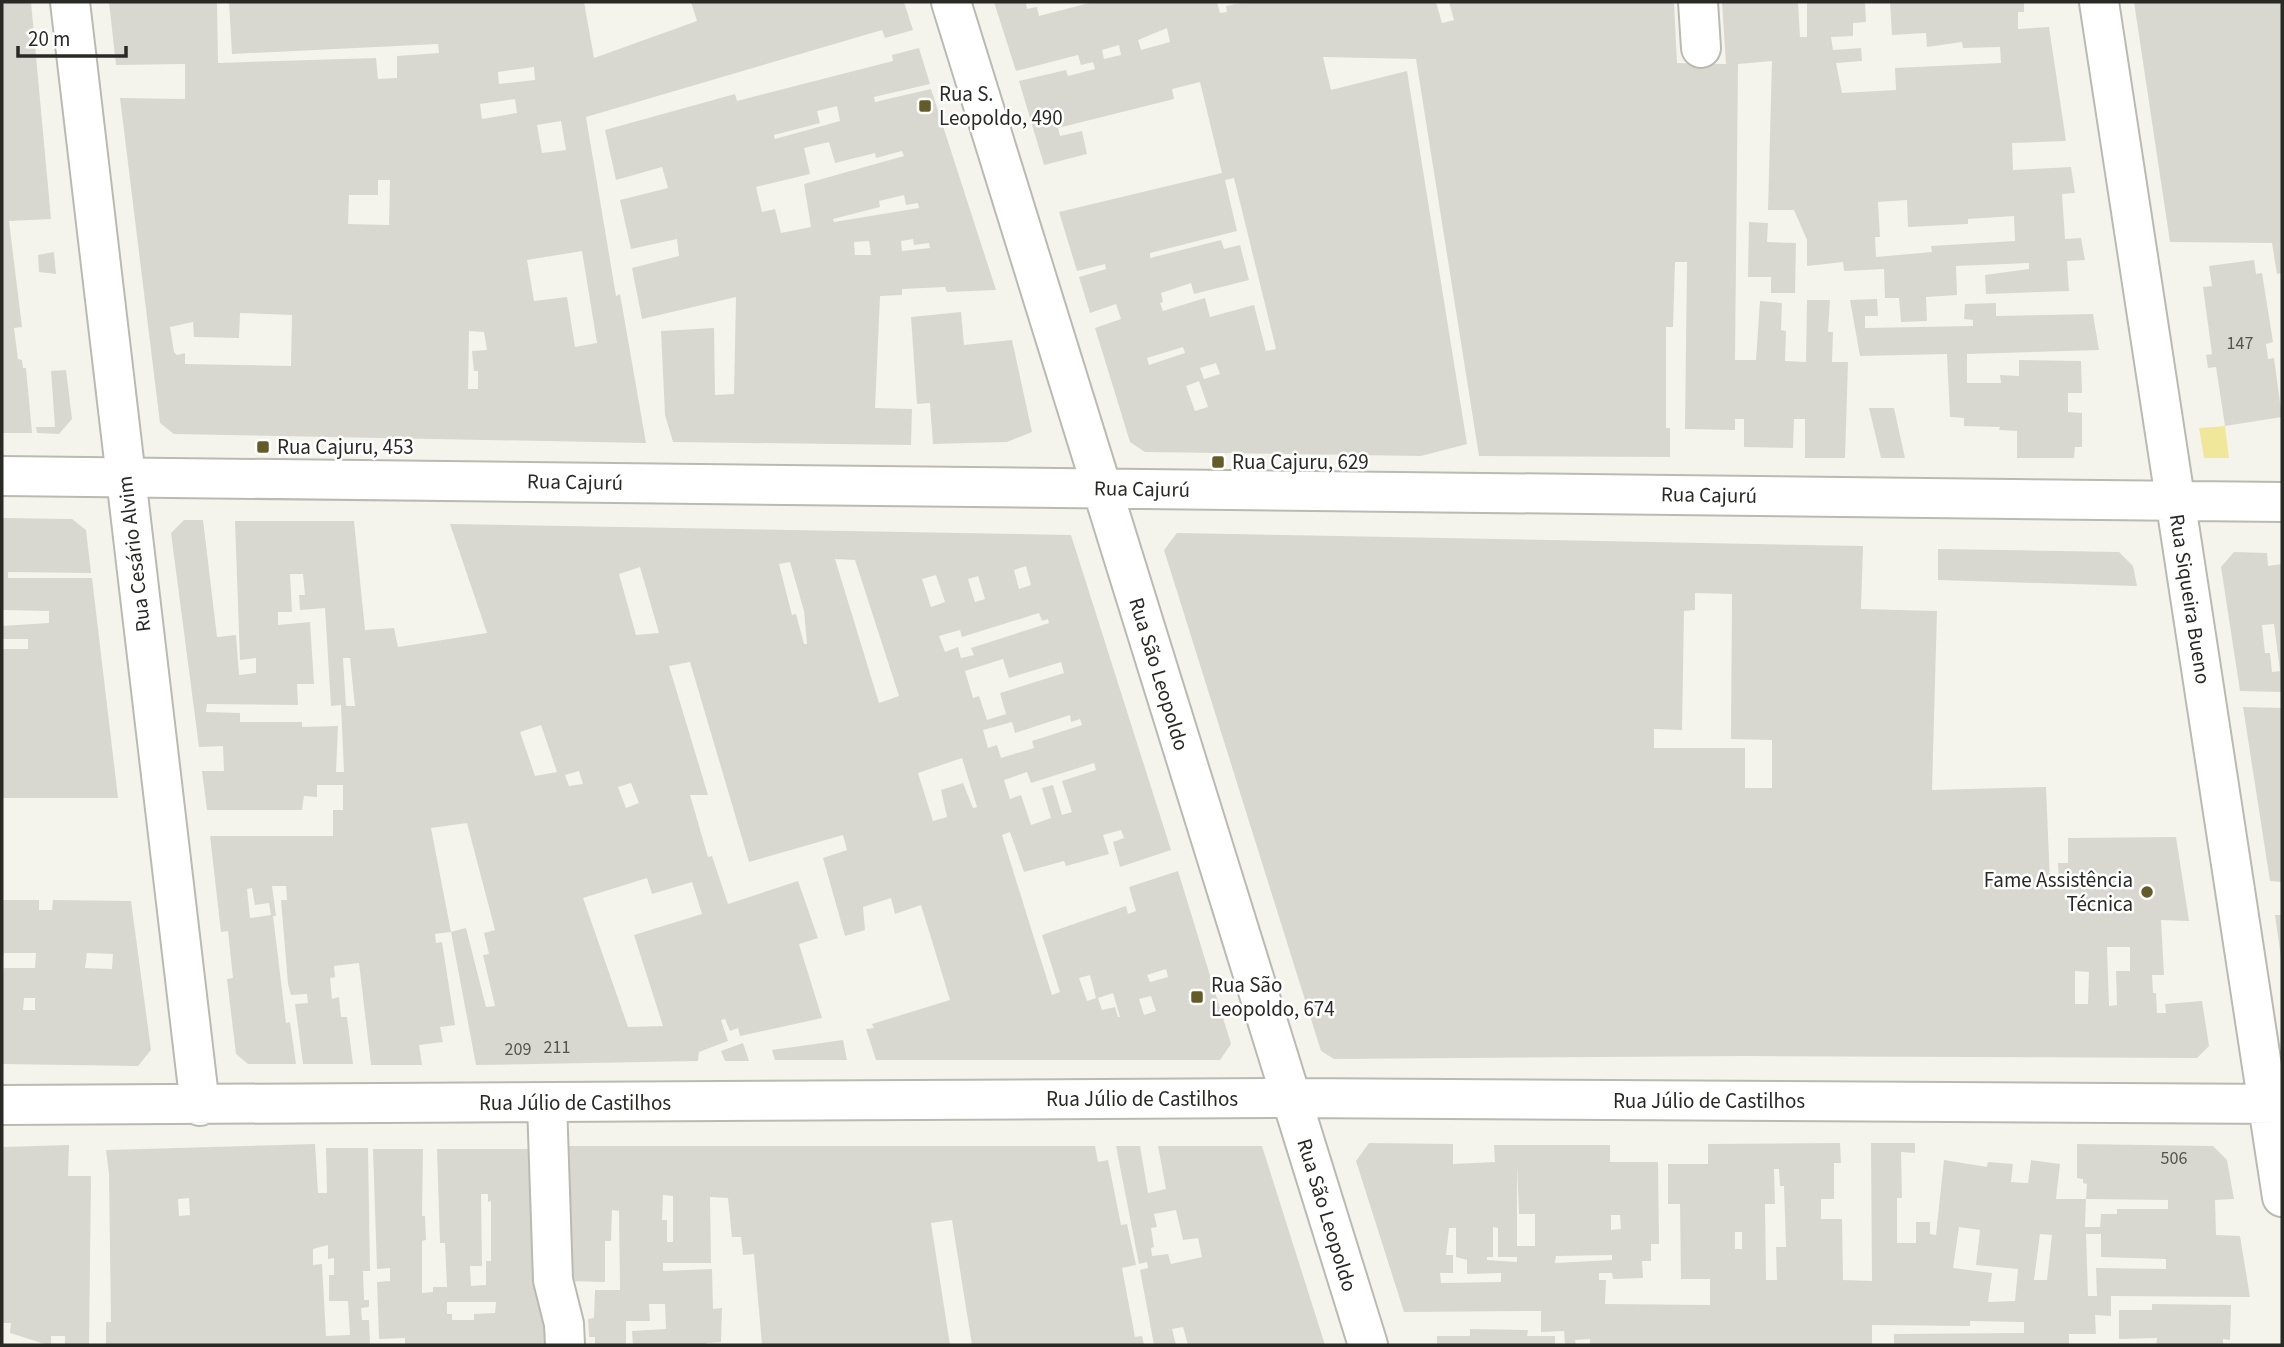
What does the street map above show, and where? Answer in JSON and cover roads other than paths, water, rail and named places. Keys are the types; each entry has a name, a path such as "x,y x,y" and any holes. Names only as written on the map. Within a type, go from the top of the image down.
{"street":[{"name":"Rua Cesário Alvim","path":"70,2 200,1106"},
{"name":"Rua São Leopoldo","path":"951,2 1368,1345"},
{"path":"1698,2 1701,48"},
{"name":"Rua Siqueira Bueno","path":"2099,2 2175,500 2275,1104 2282,1197"},
{"name":"Rua Cajurú","path":"2,476 2282,502"},
{"name":"Rua Júlio de Castilhos","path":"2,1105 1291,1098 2275,1104"},
{"path":"547,1103 553,1280 564,1324 565,1345"}],"place":[{"name":"Rua S. Leopoldo, 490","path":"925,106"},
{"name":"Rua Cajuru, 453","path":"263,447"},
{"name":"Rua Cajuru, 629","path":"1218,462"},
{"name":"Fame Assistência Técnica","path":"2147,892"},
{"name":"Rua São Leopoldo, 674","path":"1197,997"}]}
